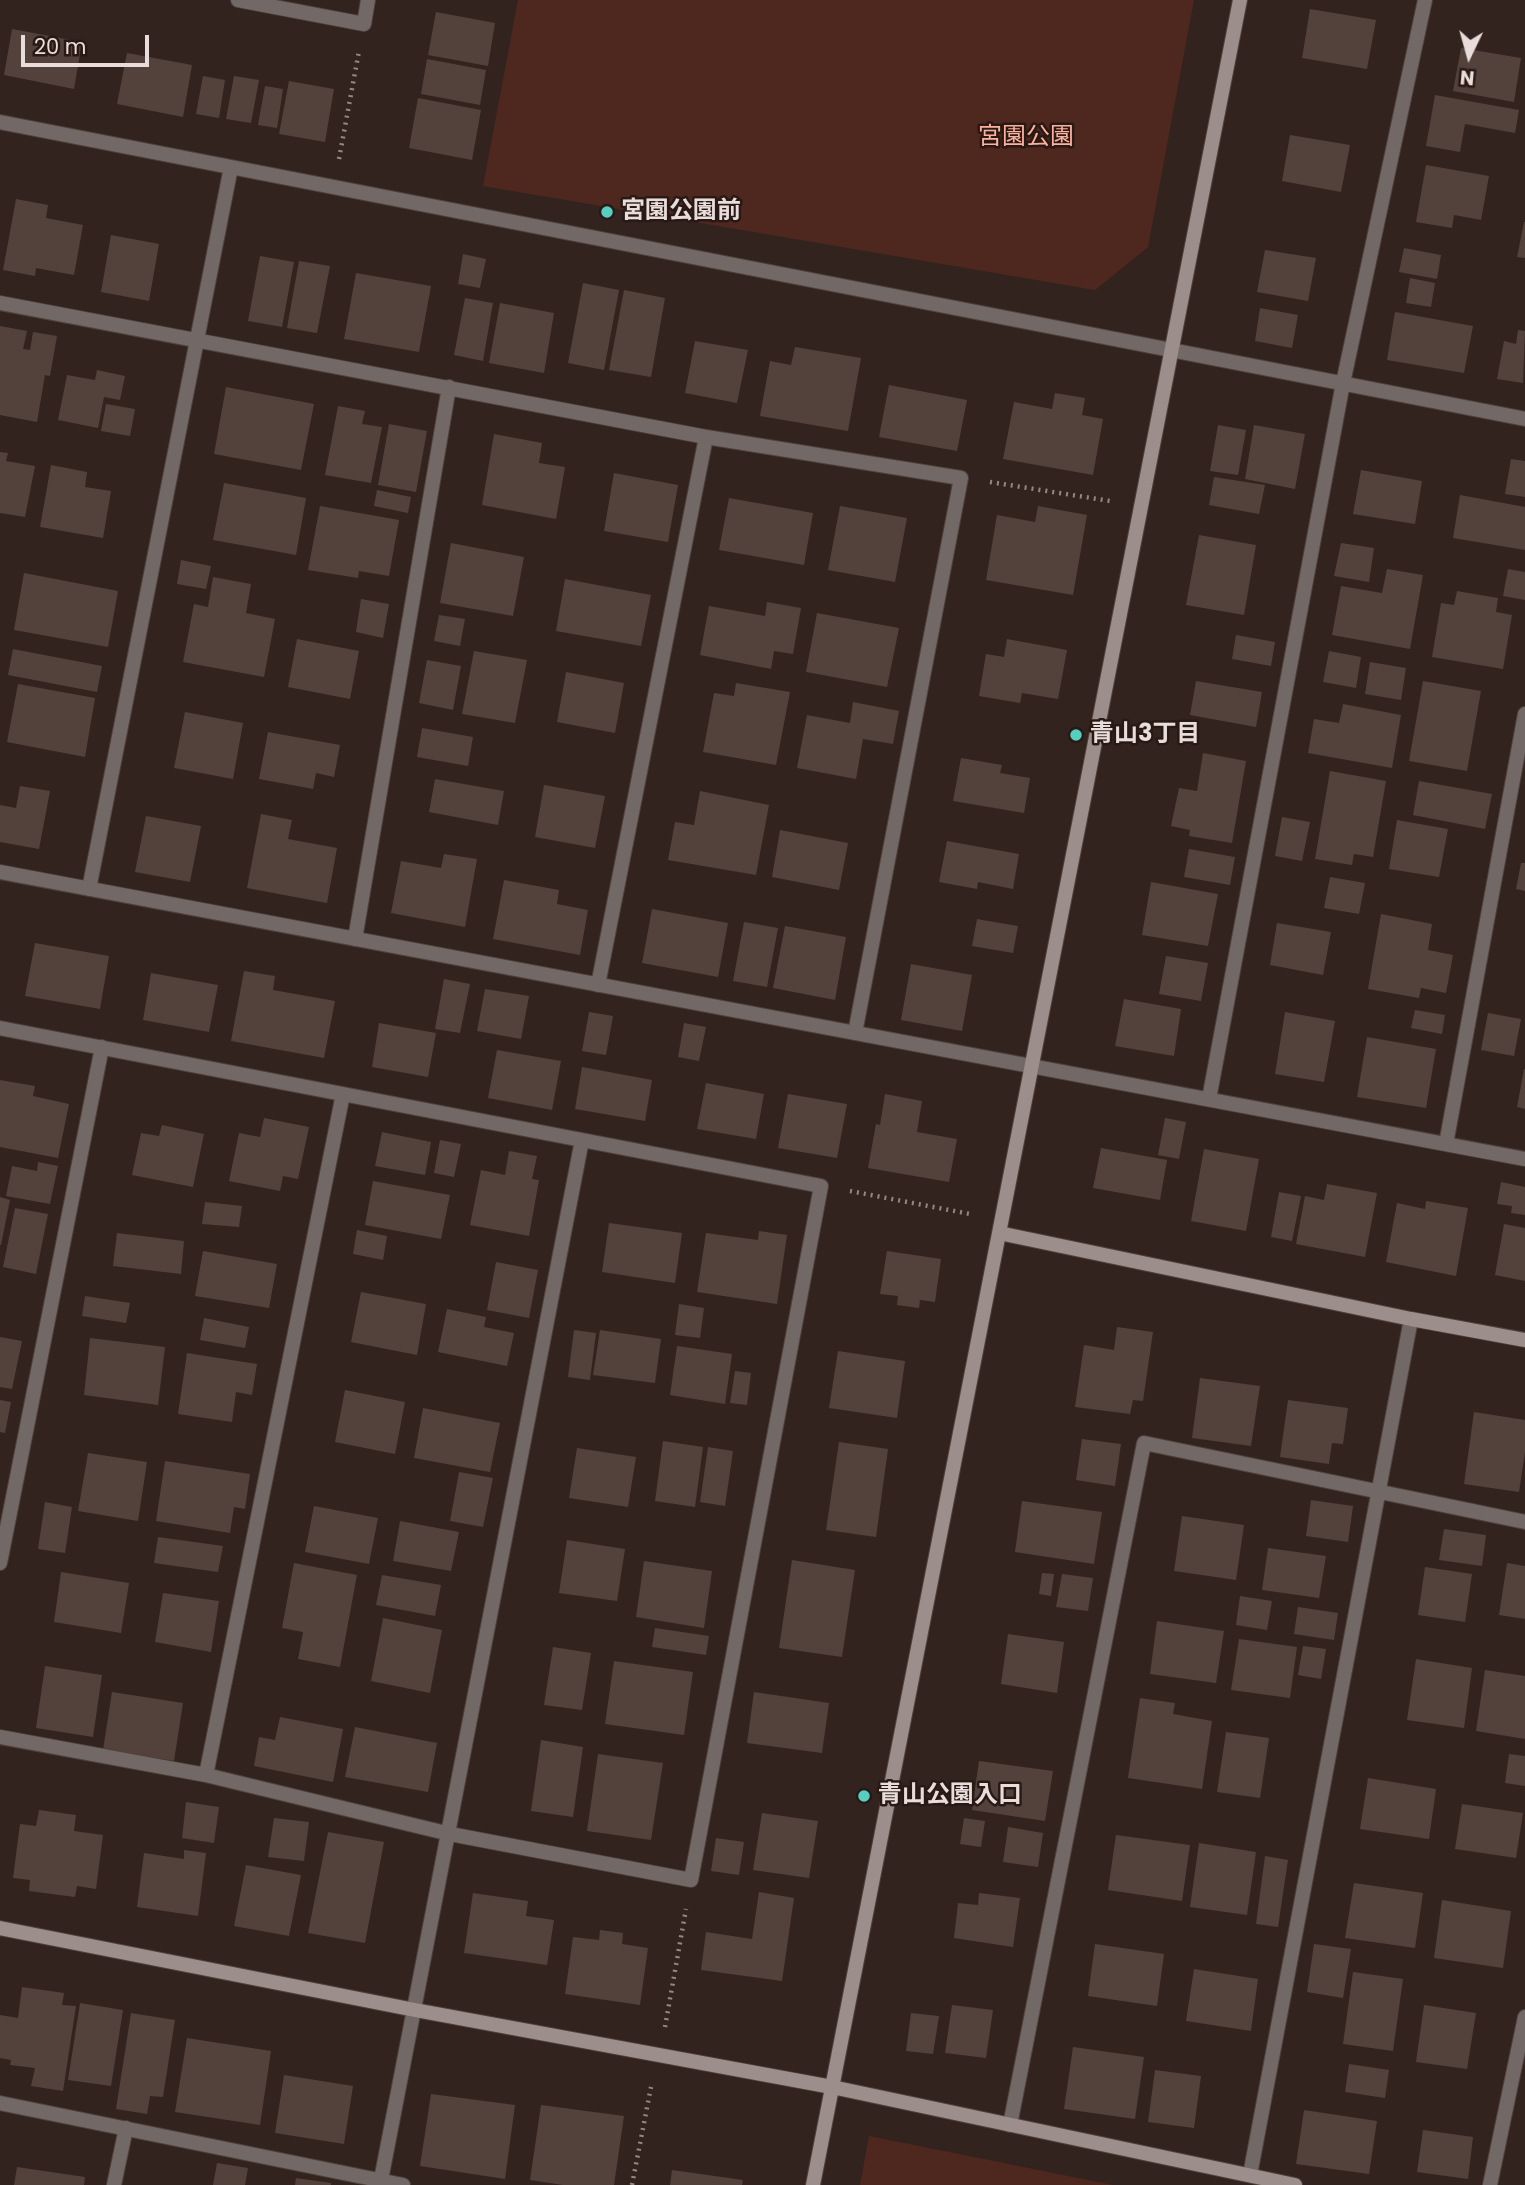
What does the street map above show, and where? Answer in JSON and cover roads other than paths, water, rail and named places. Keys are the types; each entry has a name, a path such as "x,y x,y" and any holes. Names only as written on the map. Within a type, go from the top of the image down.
{"street":[{"path":"238,0 364,23 368,0"},
{"path":"813,2185 1240,0"},
{"path":"1209,1099 1343,383 1425,0"},
{"path":"0,122 1525,419"},
{"path":"89,889 231,167"},
{"path":"0,303 706,437 961,478 855,1033"},
{"path":"355,939 449,387"},
{"path":"598,985 706,437"},
{"path":"1446,1144 1525,714"},
{"path":"0,872 1525,1159"},
{"path":"0,1028 821,1186 691,1880 450,1834 206,1775 0,1737"},
{"path":"0,1563 102,1047"},
{"path":"206,1775 343,1094"},
{"path":"380,2183 450,1834 582,1140"},
{"path":"999,1233 1411,1319 1525,1340"},
{"path":"1250,2175 1411,1319"},
{"path":"1010,2124 1144,1443 1525,1522"},
{"path":"0,1928 415,2010 832,2087 1295,2185"},
{"path":"1490,2185 1525,2017"},
{"path":"0,2103 380,2183 402,2185"},
{"path":"114,2185 126,2128"}],"place":[{"name":"宮園公園前","path":"607,212"},
{"name":"青山3丁目","path":"1076,735"},
{"name":"青山公園入口","path":"864,1796"}],"park label":[{"name":"宮園公園","path":"1026,138"}]}
